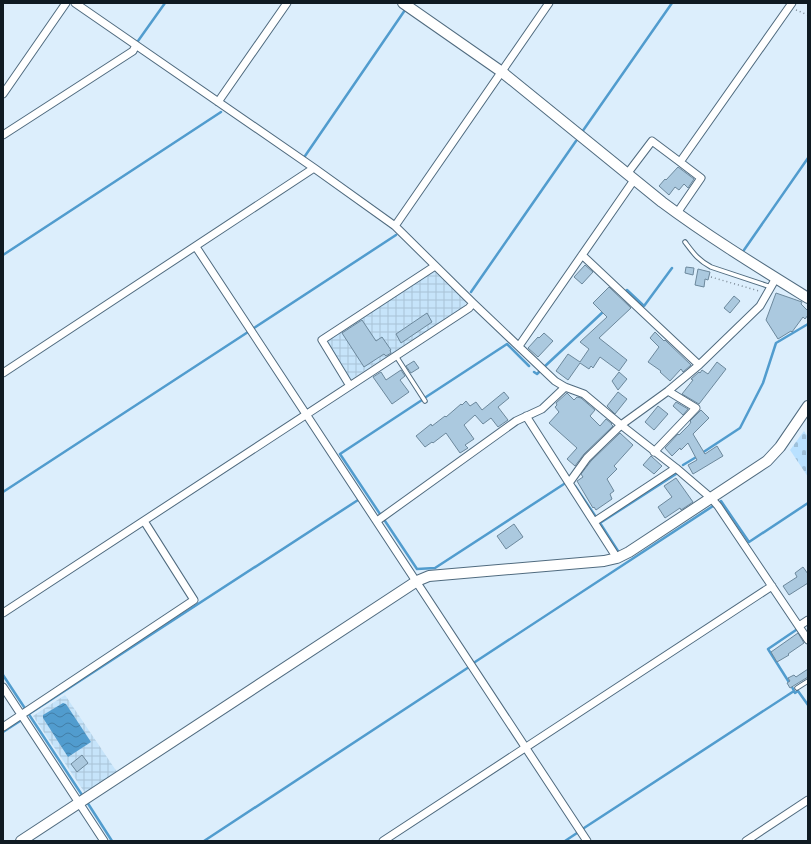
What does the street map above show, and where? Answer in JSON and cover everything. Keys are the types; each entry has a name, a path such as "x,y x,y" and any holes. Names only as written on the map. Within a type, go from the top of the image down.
{"street":[{"path":"3,94 66,3"},
{"path":"75,3 314,168 395,226 555,381 565,387 584,394 621,426 676,468 711,498 718,506 808,640"},
{"path":"218,102 287,3"},
{"path":"404,3 502,72 677,213 738,255 771,286 808,298"},
{"path":"395,226 550,3"},
{"path":"680,162 791,4"},
{"path":"3,135 133,51 136,45"},
{"path":"519,346 582,255 652,141 701,178 677,213"},
{"path":"3,373 314,168"},
{"path":"196,247 587,841"},
{"path":"582,255 699,365"},
{"path":"350,386 322,340 435,266"},
{"path":"569,483 587,458 621,426 668,391 699,365 760,306 771,286"},
{"path":"3,613 469,308 473,303"},
{"path":"377,521 516,420 542,409 565,387"},
{"path":"654,452 696,408 668,391"},
{"path":"22,841 416,581 429,576 604,561 617,558 629,552 767,461 780,447 808,406"},
{"path":"526,416 617,558"},
{"path":"594,522 676,468"},
{"path":"3,727 194,600 144,521"},
{"path":"383,841 772,586"},
{"path":"799,626 808,620"},
{"path":"3,687 25,712 83,801 104,841"},
{"path":"746,841 808,800"}],"lane":[{"path":"686,242 696,257 711,267 771,286"},
{"path":"396,356 425,401"},
{"path":"797,688 808,681"}],"path":[{"path":"711,277 771,286"}],"shaded area":[{"path":"435,272 466,302 465,306 350,380 325,341 428,273"},
{"path":"65,695 117,772 85,793 33,716"}],"green space":[{"path":"804,431 808,437 808,477 790,450"}],"water":[{"path":"63,703 66,704 91,742 68,757 43,718 43,715"}],"building":[{"path":"678,167 694,179 688,188 684,184 679,190 675,187 669,195 659,186"},
{"path":"585,265 593,272 582,284 574,277"},
{"path":"686,267 694,268 693,275 685,273"},
{"path":"698,269 710,272 708,280 705,279 704,287 695,285"},
{"path":"609,287 631,308 599,338 627,360 619,371 600,357 593,368 591,366 589,369 580,363 568,380 556,371 568,354 580,362 589,349 580,342 607,317 593,303"},
{"path":"776,293 802,302 801,304 808,311 808,315 805,319 803,317 792,332 791,331 778,339 766,320"},
{"path":"734,296 740,301 730,313 724,308"},
{"path":"427,313 432,322 401,343 396,334"},
{"path":"362,320 376,341 382,337 391,350 391,353 386,356 384,354 364,367 342,333"},
{"path":"655,332 691,365 683,372 681,369 670,381 660,372 661,371 648,362 659,347 650,338"},
{"path":"544,333 553,341 538,357 528,348"},
{"path":"414,361 419,368 411,373 406,366"},
{"path":"717,362 726,369 699,404 682,394 693,380 691,379 702,370 708,374"},
{"path":"401,370 405,376 400,380 409,392 392,404 373,377 381,372 386,380"},
{"path":"619,372 627,379 618,390 612,381"},
{"path":"504,392 509,398 498,407 508,420 498,427 491,418 483,424 475,415 464,425 474,439 465,445 468,448 460,453 446,433 425,447 416,436 431,424 432,426 445,416 446,417 466,401 470,406 476,402 482,410"},
{"path":"618,392 627,399 615,414 607,406"},
{"path":"567,393 574,400 577,397 581,398 595,410 590,416 600,426 606,419 613,426 584,454 575,466 567,459 577,448 549,423 559,412 555,407 557,405 556,403"},
{"path":"676,402 688,409 683,415 673,406"},
{"path":"658,406 668,414 654,430 645,422"},
{"path":"701,410 709,418 693,434 705,454 717,446 723,456 693,474 688,465 697,460 688,443 672,456 665,448 689,425 691,422 690,421"},
{"path":"620,433 633,445 614,466 617,469 607,479 614,491 610,494 612,499 596,510 594,507 593,508 577,481 583,477 581,474 591,461"},
{"path":"651,456 662,466 654,474 643,465"},
{"path":"676,478 693,502 681,510 680,508 665,518 658,507 672,497 664,486"},
{"path":"514,524 523,537 506,549 497,536"},
{"path":"803,567 808,574 808,583 789,595 783,586 797,577 795,573"},
{"path":"798,633 804,643 777,662 771,652"},
{"path":"808,669 808,677 790,688 787,683 790,681 788,678 794,675 796,677"},
{"path":"82,755 88,763 77,772 71,764"}],"waterway":[{"path":"138,41 165,3"},
{"path":"582,132 672,3"},
{"path":"305,156 405,10"},
{"path":"3,255 221,112"},
{"path":"471,292 576,141"},
{"path":"744,250 808,158"},
{"path":"254,328 396,235"},
{"path":"625,292 627,290 644,306 672,268"},
{"path":"543,368 604,311"},
{"path":"702,453 740,428 763,383 776,343 808,324"},
{"path":"3,492 248,332"},
{"path":"426,397 507,344 529,366"},
{"path":"534,372 537,374 539,372"},
{"path":"380,514 340,454 422,400"},
{"path":"683,465 698,456"},
{"path":"600,523 676,474"},
{"path":"385,521 417,569 435,568 564,484"},
{"path":"575,486 596,517"},
{"path":"29,714 358,500"},
{"path":"721,501 749,542 808,503"},
{"path":"475,662 713,506"},
{"path":"600,523 618,551"},
{"path":"794,691 768,649 796,630"},
{"path":"204,841 469,667"},
{"path":"3,675 84,798"},
{"path":"584,828 794,691 795,693 798,691 808,705"},
{"path":"3,732 20,721"},
{"path":"87,802 112,841"},
{"path":"565,841 577,833"}]}
